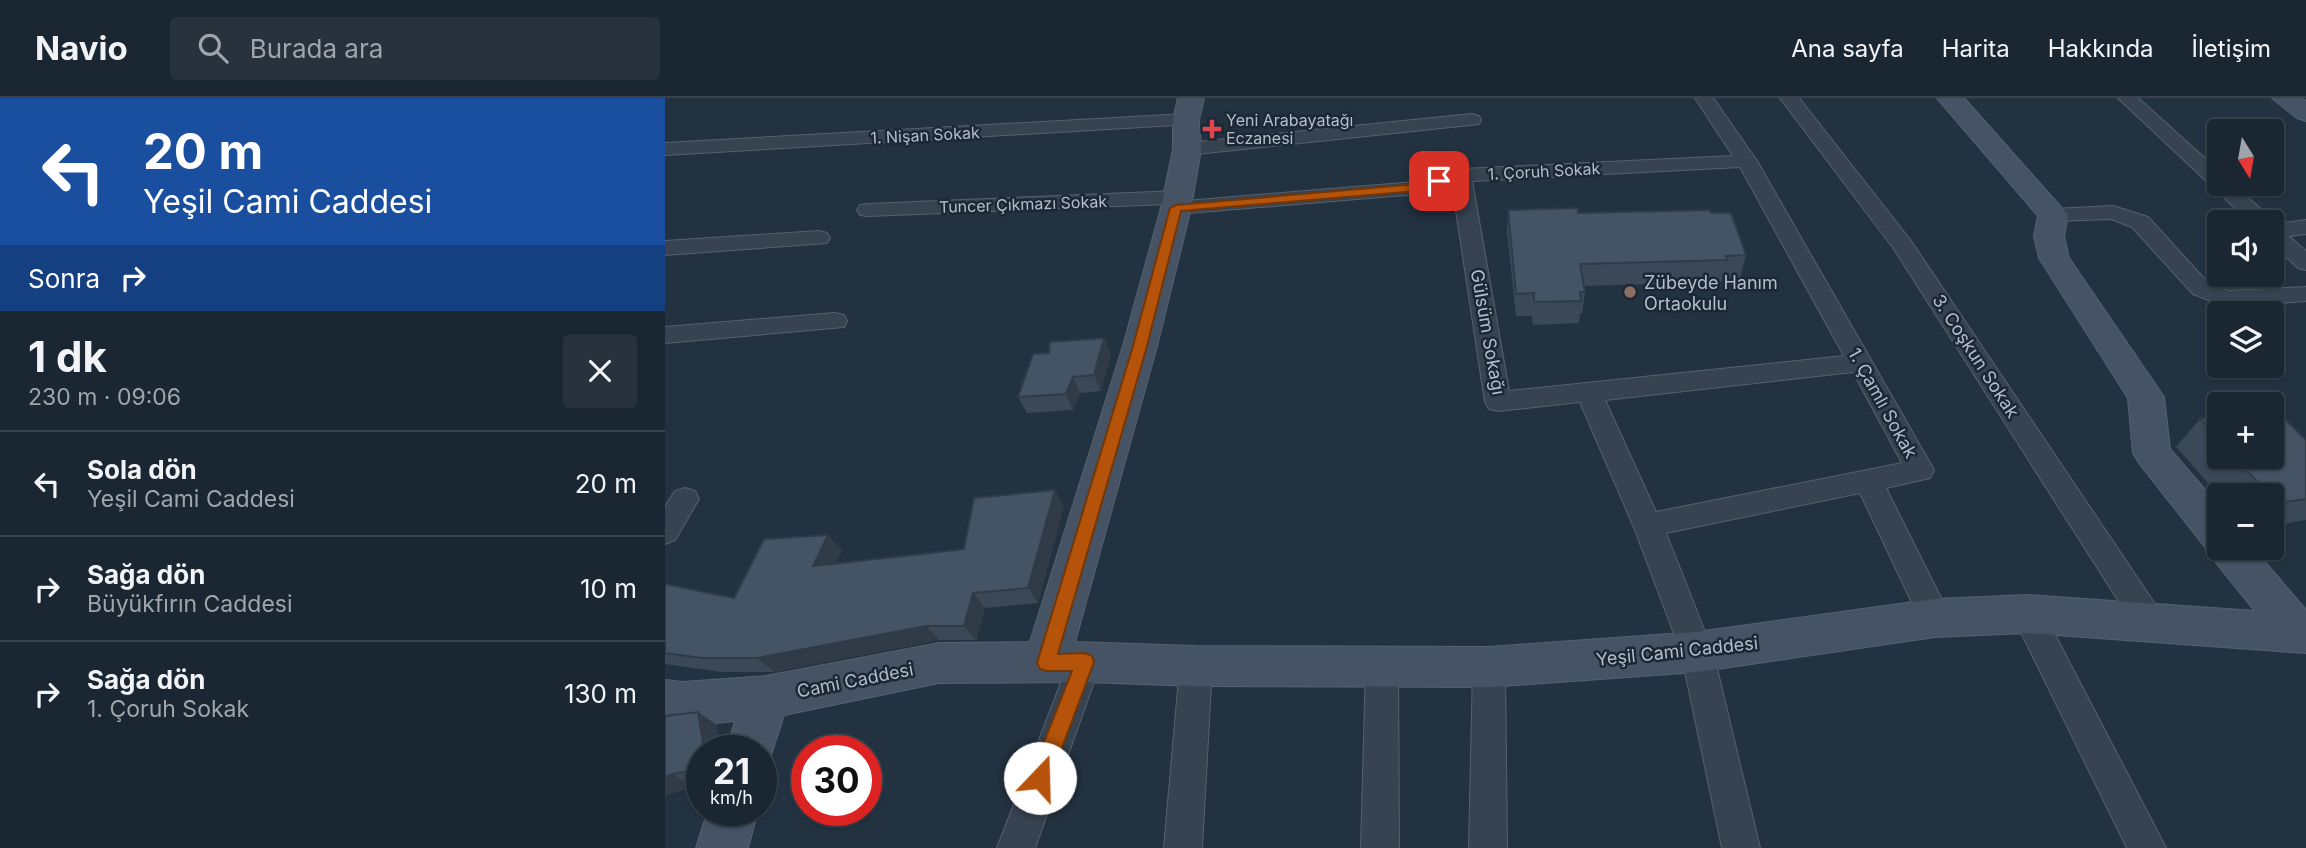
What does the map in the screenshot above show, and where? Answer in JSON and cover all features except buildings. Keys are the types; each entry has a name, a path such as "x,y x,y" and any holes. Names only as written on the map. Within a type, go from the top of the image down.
{"main road":[{"path":"1950,98 2053,215 2049,236 2054,258 2146,397 2152,453 2207,520"},
{"path":"2285,98 2306,113"},
{"path":"1066,662 1140,346 1177,203 1188,122"},
{"path":"2239,560 2303,634"},
{"name":"Yeşil Cami Caddesi","path":"1066,662 1196,666 1489,667 1697,652 1935,618 2028,614 2303,634"},
{"name":"Cami Caddesi","path":"665,702 683,704 766,697 939,663 1066,662"},
{"path":"755,735 766,697"},
{"path":"722,848 728,826"}],"street":[{"name":"1. Çamlı Sokak","path":"1648,525 1920,470 1747,161 1704,98"},
{"name":"3. Coşkun Sokak","path":"1789,98 1903,246 2150,623"},
{"path":"2127,98 2207,171"},
{"name":"1. Nişan Sokak","path":"665,149 1188,122 1472,120"},
{"name":"1. Çoruh Sokak","path":"1177,203 1417,188 1461,175 1747,161"},
{"name":"Gülsüm Sokağı","path":"1461,175 1498,402 1588,392"},
{"path":"2234,196 2249,210"},
{"name":"Tuncer Çıkmazı Sokak","path":"868,210 1177,203"},
{"path":"2053,215 2113,212 2140,222 2201,289 2227,299 2306,294"},
{"path":"2284,230 2306,228"},
{"path":"665,248 819,238"},
{"path":"2284,242 2306,262"},
{"path":"665,335 835,321"},
{"path":"1741,848 1697,652 1648,525 1588,392 1860,363"},
{"path":"1868,481 1935,618"},
{"path":"665,532 685,499"},
{"path":"2028,614 2147,848"},
{"path":"1016,848 1066,662"},
{"path":"1380,848 1382,665"},
{"path":"1183,848 1196,666"},
{"path":"1488,848 1489,667"}],"place":[{"name":"Yeni Arabayatağı Eczanesi","path":"1212,129"},
{"name":"Zübeyde Hanım Ortaokulu","path":"1630,292"}],"route":[{"path":"1040,778 1085,662 1047,663 1140,346 1176,208 1417,188 1439,181"}]}
